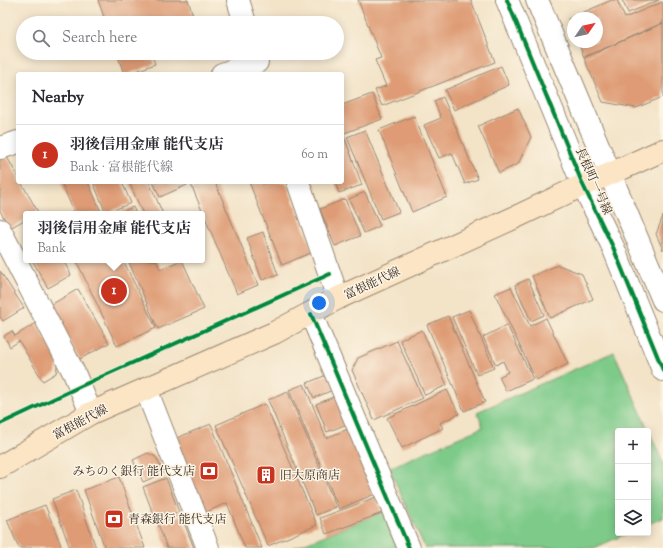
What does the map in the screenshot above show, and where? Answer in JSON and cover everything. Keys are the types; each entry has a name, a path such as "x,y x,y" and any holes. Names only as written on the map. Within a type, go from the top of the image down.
{"main road":[{"name":"富根能代線","path":"0,467 91,413 274,333 338,298 583,185 663,150"}],"street":[{"path":"238,0 243,16"},
{"name":"長根町一号線","path":"507,0 583,185 613,247 663,370"},
{"path":"537,0 663,300"},
{"path":"228,72 257,63"},
{"path":"0,148 16,143"},
{"path":"299,184 338,298"},
{"path":"0,230 74,373 91,413"},
{"path":"311,314 409,548"},
{"path":"146,390 208,548"}],"green space":[{"path":"614,352 648,428 615,428 615,536 621,536 594,548 425,548 389,468 483,427 477,412"},
{"path":"651,436 663,463 663,518 651,523"},
{"path":"388,510 403,548 293,548"}],"building":[{"path":"98,0 188,0 193,16 104,16"},
{"path":"358,0 471,0 495,62 382,106 375,90 386,86 375,60 381,58"},
{"path":"612,0 617,0 625,18 662,2 663,23 584,57 580,48 603,48 603,12 584,12"},
{"path":"622,0 659,0 628,13"},
{"path":"663,23 663,97 636,108 603,102 584,58"},
{"path":"119,60 154,60 155,64 133,72 123,72"},
{"path":"501,66 509,85 454,110 445,90"},
{"path":"372,94 382,119 344,133 344,104"},
{"path":"443,97 478,179 465,184 452,153 439,158 424,125 441,118 434,101"},
{"path":"518,108 531,137 518,164 499,173 478,126"},
{"path":"414,116 447,197 412,212 379,130"},
{"path":"365,130 399,212 381,219 347,137"},
{"path":"344,136 362,185 339,193 336,184 344,184"},
{"path":"6,155 16,173 16,184 22,184 37,211 23,211 23,221 10,228 0,211 0,159"},
{"path":"62,184 89,184 101,211 74,211"},
{"path":"94,184 123,184 131,203 111,211 105,211"},
{"path":"130,184 150,184 162,211 142,211"},
{"path":"154,184 187,185 160,197"},
{"path":"191,184 216,184 258,285 237,294 205,218 205,211 202,211"},
{"path":"250,184 287,184 313,252 282,265"},
{"path":"365,192 380,226 364,233 349,199"},
{"path":"345,199 360,236 335,246 320,209"},
{"path":"133,207 135,211 123,211"},
{"path":"663,216 663,250 656,234"},
{"path":"263,232 278,275 262,280 247,238"},
{"path":"34,263 65,263 71,275 48,288"},
{"path":"77,263 124,263 156,328 117,346"},
{"path":"129,263 157,263 160,269 175,263 183,263 204,309 158,329"},
{"path":"558,265 582,274 593,299 550,318 532,276"},
{"path":"0,271 24,308 3,321 0,317"},
{"path":"528,279 544,315 531,321 515,285"},
{"path":"511,287 530,326 546,318 568,364 536,380 495,294"},
{"path":"78,289 109,343 80,359 49,306"},
{"path":"469,310 494,368 477,375 452,317"},
{"path":"448,316 485,402 464,411 427,325"},
{"path":"36,323 58,360 56,373 43,381 19,341 10,347 4,336 12,331 15,336"},
{"path":"507,325 533,379 506,391 499,377 508,372 503,361 496,365 483,337"},
{"path":"422,330 447,385 425,395 400,340"},
{"path":"397,341 423,398 374,420 352,370 358,358"},
{"path":"329,374 335,389 314,398 307,383"},
{"path":"304,384 326,438 348,429 375,494 339,509 289,390"},
{"path":"447,390 459,414 440,423 443,428 402,448 387,418"},
{"path":"288,392 336,507 316,515 268,400"},
{"path":"336,396 347,424 327,432 316,404"},
{"name":"旧大原商店","path":"265,404 317,525 268,546 216,425"},
{"name":"みちのく銀行 能代支店","path":"211,424 262,548 245,548 227,503 204,513 174,439"},
{"path":"148,453 156,457 164,473 143,482 133,460"},
{"name":"青森銀行 能代支店","path":"119,477 145,548 105,548 84,490"},
{"path":"166,478 179,512 156,521 143,487"},
{"path":"76,490 96,548 70,548 52,499"},
{"path":"376,497 382,513 326,534 320,518"},
{"path":"45,505 62,548 19,548 7,520"},
{"path":"181,515 194,548 167,548 158,524"}],"cycle path":[{"path":"507,0 583,185 613,247 663,370"},
{"path":"0,424 330,274"},
{"path":"311,314 409,548"}],"place":[{"name":"羽後信用金庫 能代支店","path":"114,291"},
{"name":"みちのく銀行 能代支店","path":"209,471"},
{"name":"旧大原商店","path":"266,475"},
{"name":"青森銀行 能代支店","path":"114,519"}]}
